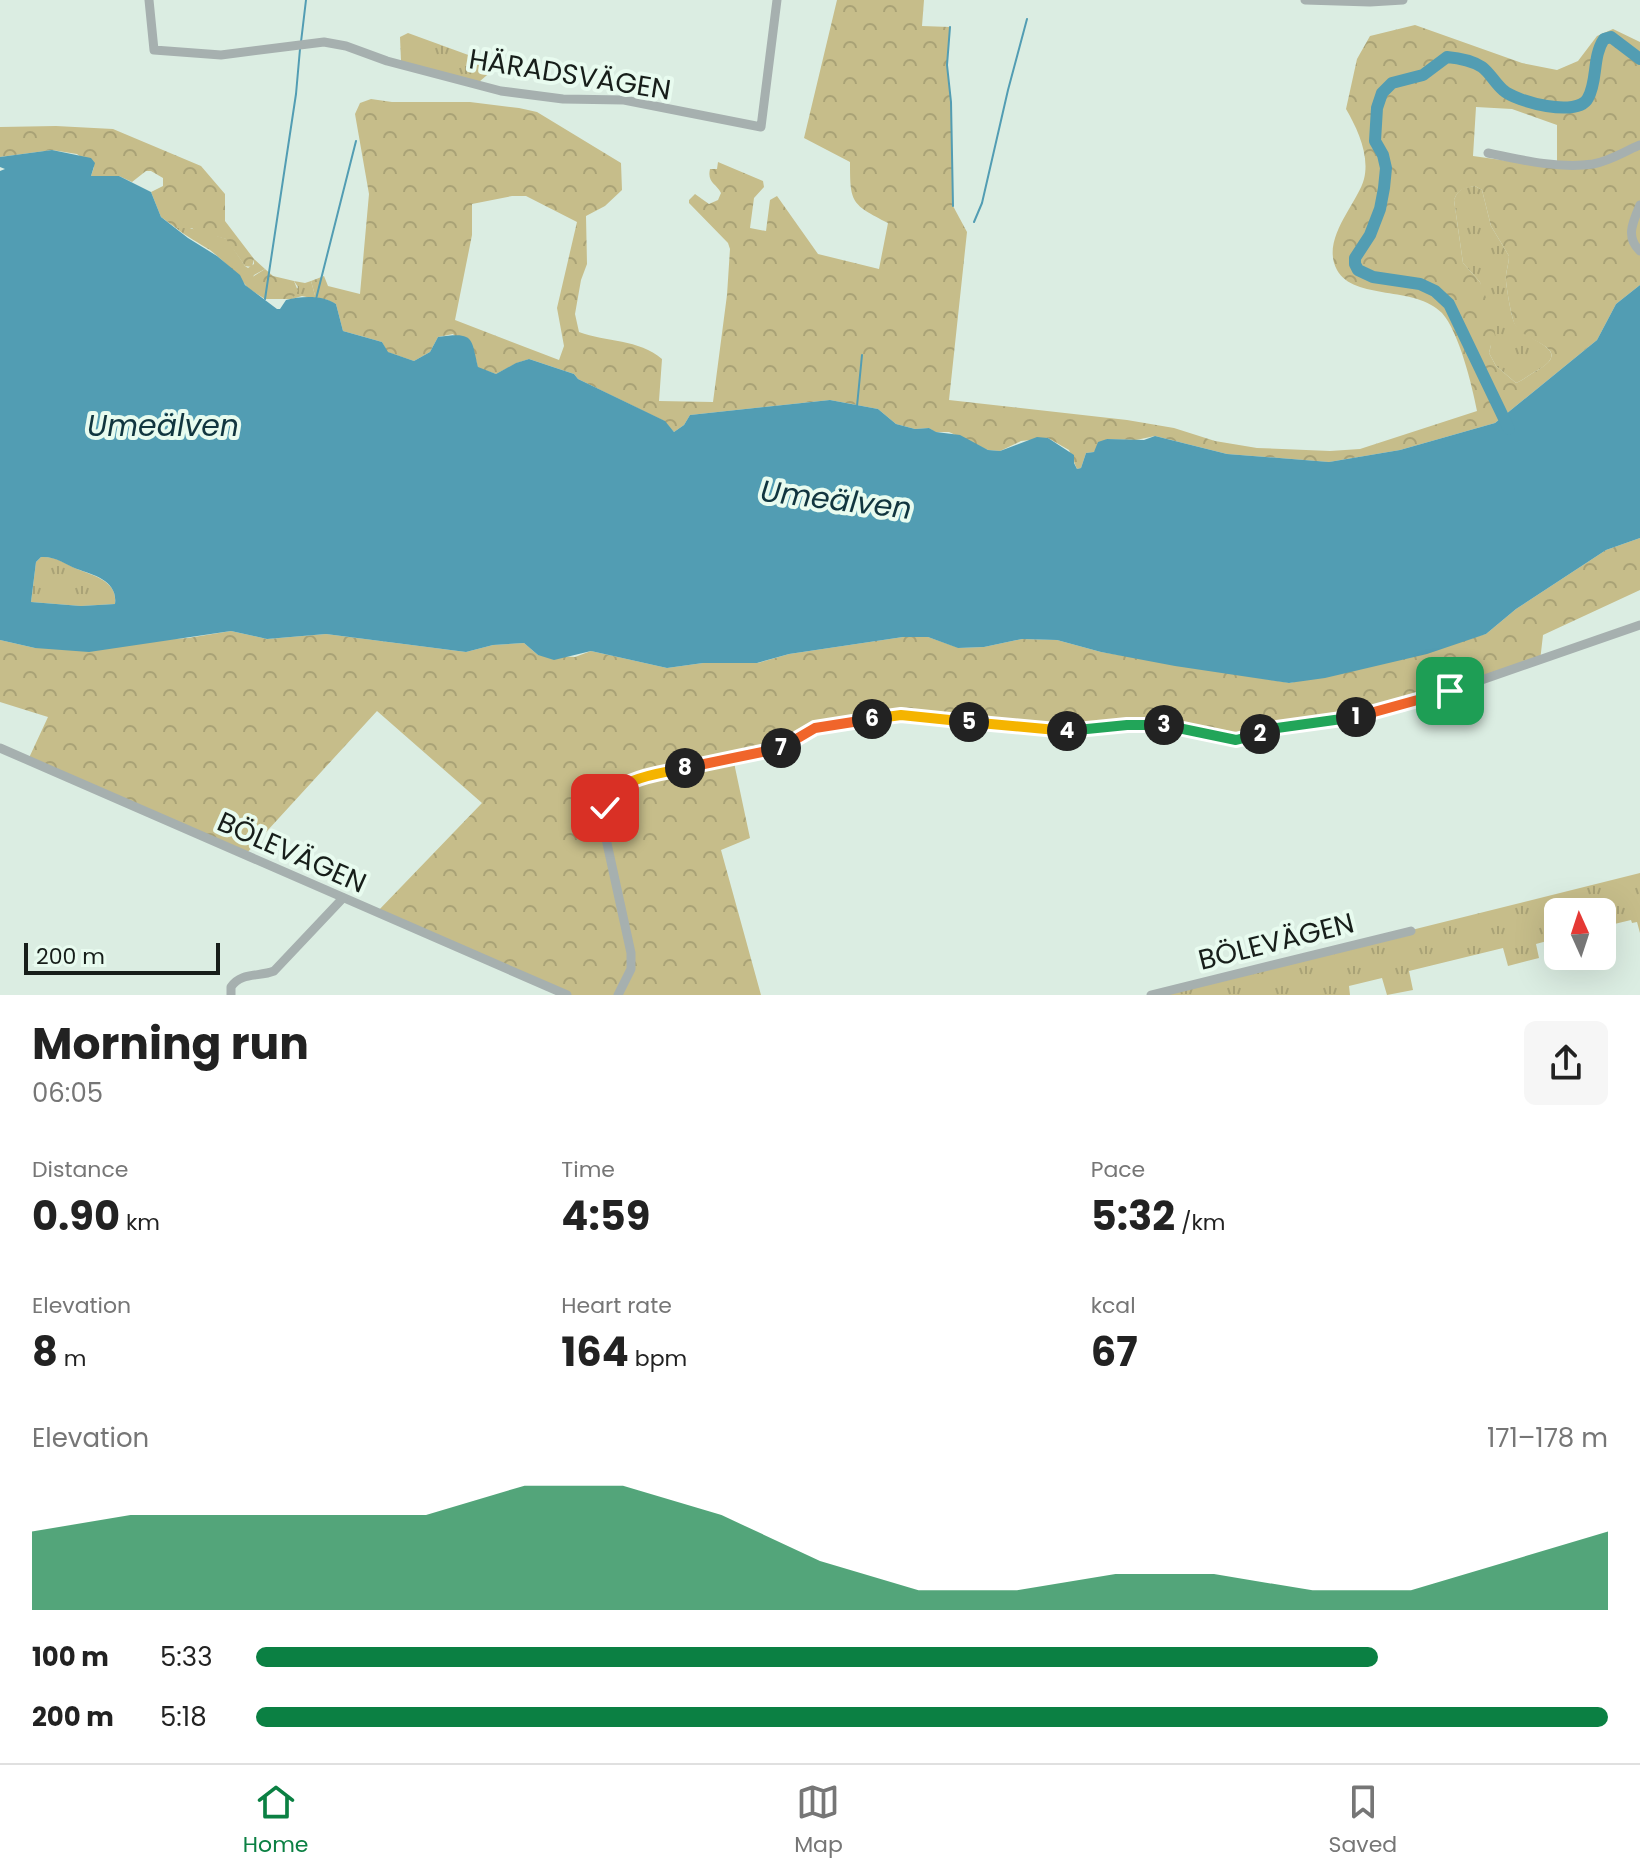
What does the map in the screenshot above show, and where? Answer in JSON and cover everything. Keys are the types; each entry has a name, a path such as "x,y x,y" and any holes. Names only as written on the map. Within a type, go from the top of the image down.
{"street":[{"name":"HÄRADSVÄGEN","path":"149,0 154,50 221,55 324,42 501,91 563,99 624,100 761,127 777,0"},
{"path":"1305,0 1403,0"},
{"path":"1488,153 1571,165 1595,163 1640,145"},
{"path":"1640,205 1631,229 1631,239 1640,251"},
{"path":"618,995 631,969 631,953 603,825 605,808 611,795 636,779 783,748 815,728 901,715 1059,732 1127,725 1164,725 1236,740 1277,728 1373,714 1525,666 1640,625"},
{"name":"BÖLEVÄGEN","path":"0,748 567,995"},
{"path":"231,995 231,987 240,978 263,976 274,971 343,898"},
{"name":"BÖLEVÄGEN","path":"1151,995 1411,931"}],"green space":[{"path":"837,0 924,0 922,26 950,27 947,65 951,102 953,206 967,232 949,400 1127,420 1257,448 1360,449 1477,411 1459,346 1442,313 1417,299 1371,290 1345,280 1333,258 1336,234 1364,179 1364,151 1346,109 1357,59 1370,36 1415,25 1522,63 1557,70 1578,61 1597,36 1613,29 1640,42 1640,285 1616,304 1597,340 1495,423 1400,450 1329,462 1227,454 1155,436 1136,440 1107,439 1094,452 1086,453 1081,468 1077,469 1069,450 1048,438 1021,441 1000,451 988,450 949,432 896,424 878,409 830,400 690,415 684,425 674,432 664,421 578,379 574,374 529,359 496,374 478,368 476,360 453,334 438,337 430,352 414,361 387,352 382,342 343,331 336,304 316,299 311,281 324,276 328,286 360,294 369,194 355,114 360,103 371,99 470,102 537,112 621,163 622,190 605,206 586,216 587,264 575,314 579,332 633,344 662,359 659,401 713,402 730,249 689,200 695,194 709,204 718,200 721,193 709,174 710,169 717,169 718,162 763,181 764,187 754,198 750,228 766,231 770,200 777,196 818,254 879,269 888,223 855,201 850,162 804,138","holes":["1476,107 1512,109 1557,125 1557,168 1473,156","1475,186 1482,190 1491,226 1509,256 1506,281 1515,325 1550,350 1552,356 1538,370 1516,383 1496,366 1489,353 1496,340 1492,313 1480,282 1463,263 1454,200 1465,188","526,196 577,222 557,308 564,346 559,360 455,320 472,235 472,204"]},
{"path":"408,33 493,64 494,69 479,82 401,61 400,37"},
{"path":"0,127 113,129 201,166 225,194 225,221 254,259 252,267 245,266 226,239 215,236 205,240 192,228 176,228 161,217 151,192 163,186 163,178 151,171 146,171 132,182 119,176 91,176 94,167 77,154 52,150 0,157"},
{"path":"1475,186 1482,190 1491,226 1509,256 1506,281 1515,324 1550,351 1548,362 1516,383 1496,366 1489,353 1491,345 1480,282 1463,263 1454,200 1462,189"},
{"path":"183,226 227,239 245,266 248,268 254,264 254,259 265,269 254,275 248,288 215,254 176,228"},
{"path":"265,269 273,276 294,281 298,291 292,299 265,299 248,288 249,279"},
{"path":"294,281 311,281 316,299 302,296 292,299 298,287"},
{"path":"1640,538 1640,590 1543,635 1540,661 1373,714 1246,738 1164,725 1059,732 901,715 815,728 783,748 733,758 750,838 721,850 761,995 567,995 376,913 482,803 377,711 245,855 28,760 48,717 0,702 0,640 35,648 188,638 231,631 267,639 326,634 466,652 493,645 524,643 538,655 575,657 591,651 667,668 703,663 758,663 789,654 903,637 928,637 959,648 984,647 1022,639 1057,640 1101,652 1290,683 1486,634 1516,609 1606,550"},
{"path":"41,557 60,560 104,580 113,590 115,604 81,606 31,602 36,562"},
{"path":"1640,873 1640,933 1637,922 1632,923 1631,920 1616,924 1616,898 1544,898 1544,942 1536,944 1539,958 1508,966 1503,948 1409,971 1413,990 1387,995 1382,978 1349,986 1350,995 1151,995"}],"water":[{"name":"Umeälven","path":"52,150 91,158 95,163 91,176 119,176 151,192 161,217 217,256 240,275 245,285 277,309 286,300 299,298 330,301 336,304 343,331 382,342 388,352 414,361 430,352 438,337 465,336 472,343 478,367 496,374 529,359 574,374 578,379 665,421 674,432 684,425 690,415 830,400 878,409 896,424 960,435 988,450 1000,451 1037,437 1048,438 1074,455 1077,469 1081,468 1086,453 1094,452 1098,442 1107,439 1144,440 1155,436 1227,454 1329,462 1400,450 1495,423 1597,340 1616,304 1640,285 1640,538 1606,550 1516,609 1486,634 1427,654 1325,678 1289,683 1175,666 1057,640 1022,639 984,647 958,648 928,637 903,637 789,654 757,663 703,663 667,668 591,651 554,660 538,655 524,643 493,645 466,652 326,634 267,639 231,631 89,652 35,648 0,640 0,171 5,169 0,167 0,157","holes":["46,557 104,580 113,590 115,604 81,606 31,602 36,562"]}],"waterway":[{"path":"301,42 306,0"},
{"path":"974,222 982,203 1027,19"},
{"path":"950,27 947,65 951,102 953,206"},
{"path":"1509,429 1449,304 1435,291 1420,284 1373,277 1358,270 1355,264 1355,258 1370,235 1380,209 1384,188 1386,168 1375,141 1377,108 1382,93 1392,83 1423,75 1447,57 1465,60 1485,69 1510,95 1547,106 1572,107 1588,98 1604,39 1611,37 1640,59"},
{"path":"265,299 300,49"},
{"path":"316,299 356,141"},
{"path":"857,406 862,355"}],"route":[{"path":"605,808 611,795 636,779 783,748 815,728 901,715 1059,732 1127,725 1164,725 1236,740 1277,728 1373,714 1450,691"}]}
